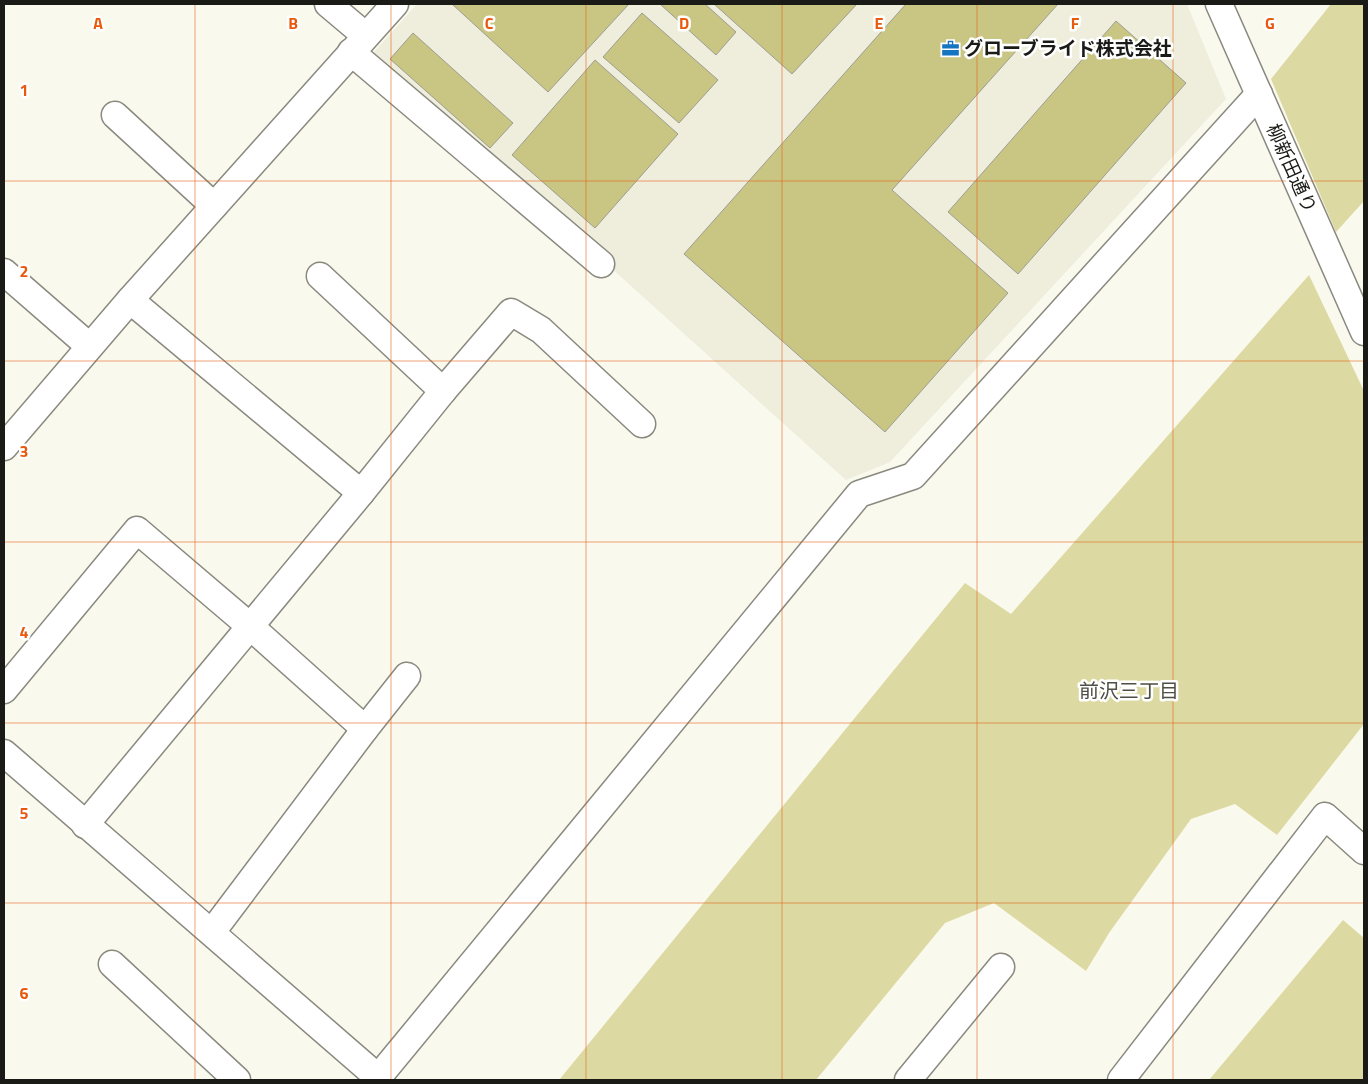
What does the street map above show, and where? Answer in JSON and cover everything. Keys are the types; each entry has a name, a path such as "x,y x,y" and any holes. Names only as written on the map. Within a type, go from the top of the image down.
{"street":[{"path":"328,4 358,44 601,264"},
{"path":"4,447 89,346 395,4"},
{"name":"柳新田通り","path":"1219,4 1364,332"},
{"path":"4,753 212,932 378,1079 859,494 913,476 1259,94"},
{"path":"115,115 214,206"},
{"path":"4,272 89,346"},
{"path":"320,276 443,391"},
{"path":"130,300 361,493"},
{"path":"85,824 251,627 443,391 511,312 541,330 642,424"},
{"path":"4,690 138,530 251,627 365,729"},
{"path":"212,932 407,676"},
{"path":"1121,1080 1326,816 1364,851"},
{"path":"112,964 237,1080"},
{"path":"908,1080 1001,967"}],"shaded area":[{"path":"417,4 1187,4 1226,99 890,462 846,480 373,53"},
{"path":"1331,4 1364,4 1364,201 1336,232 1271,79"},
{"path":"1309,275 1364,391 1364,724 1277,835 1235,804 1191,819 1109,933 1086,971 994,903 945,923 816,1080 559,1080 965,583 1011,614"},
{"path":"1343,920 1364,938 1364,1080 1209,1080"}],"building":[{"path":"452,4 629,4 548,92"},
{"path":"660,4 705,4 736,32 716,55"},
{"path":"714,4 857,4 792,74"},
{"path":"906,4 1058,4 892,190 1008,293 885,432 684,254"},
{"path":"642,13 718,80 679,123 603,57"},
{"path":"1116,21 1186,83 1018,274 948,212"},
{"path":"413,33 513,123 490,148 390,59"},
{"path":"595,60 678,134 595,228 512,155"}],"place":[{"name":"グローブライド株式会社","path":"950,48"}],"district":[{"name":"前沢三丁目","path":"1129,691"}]}
